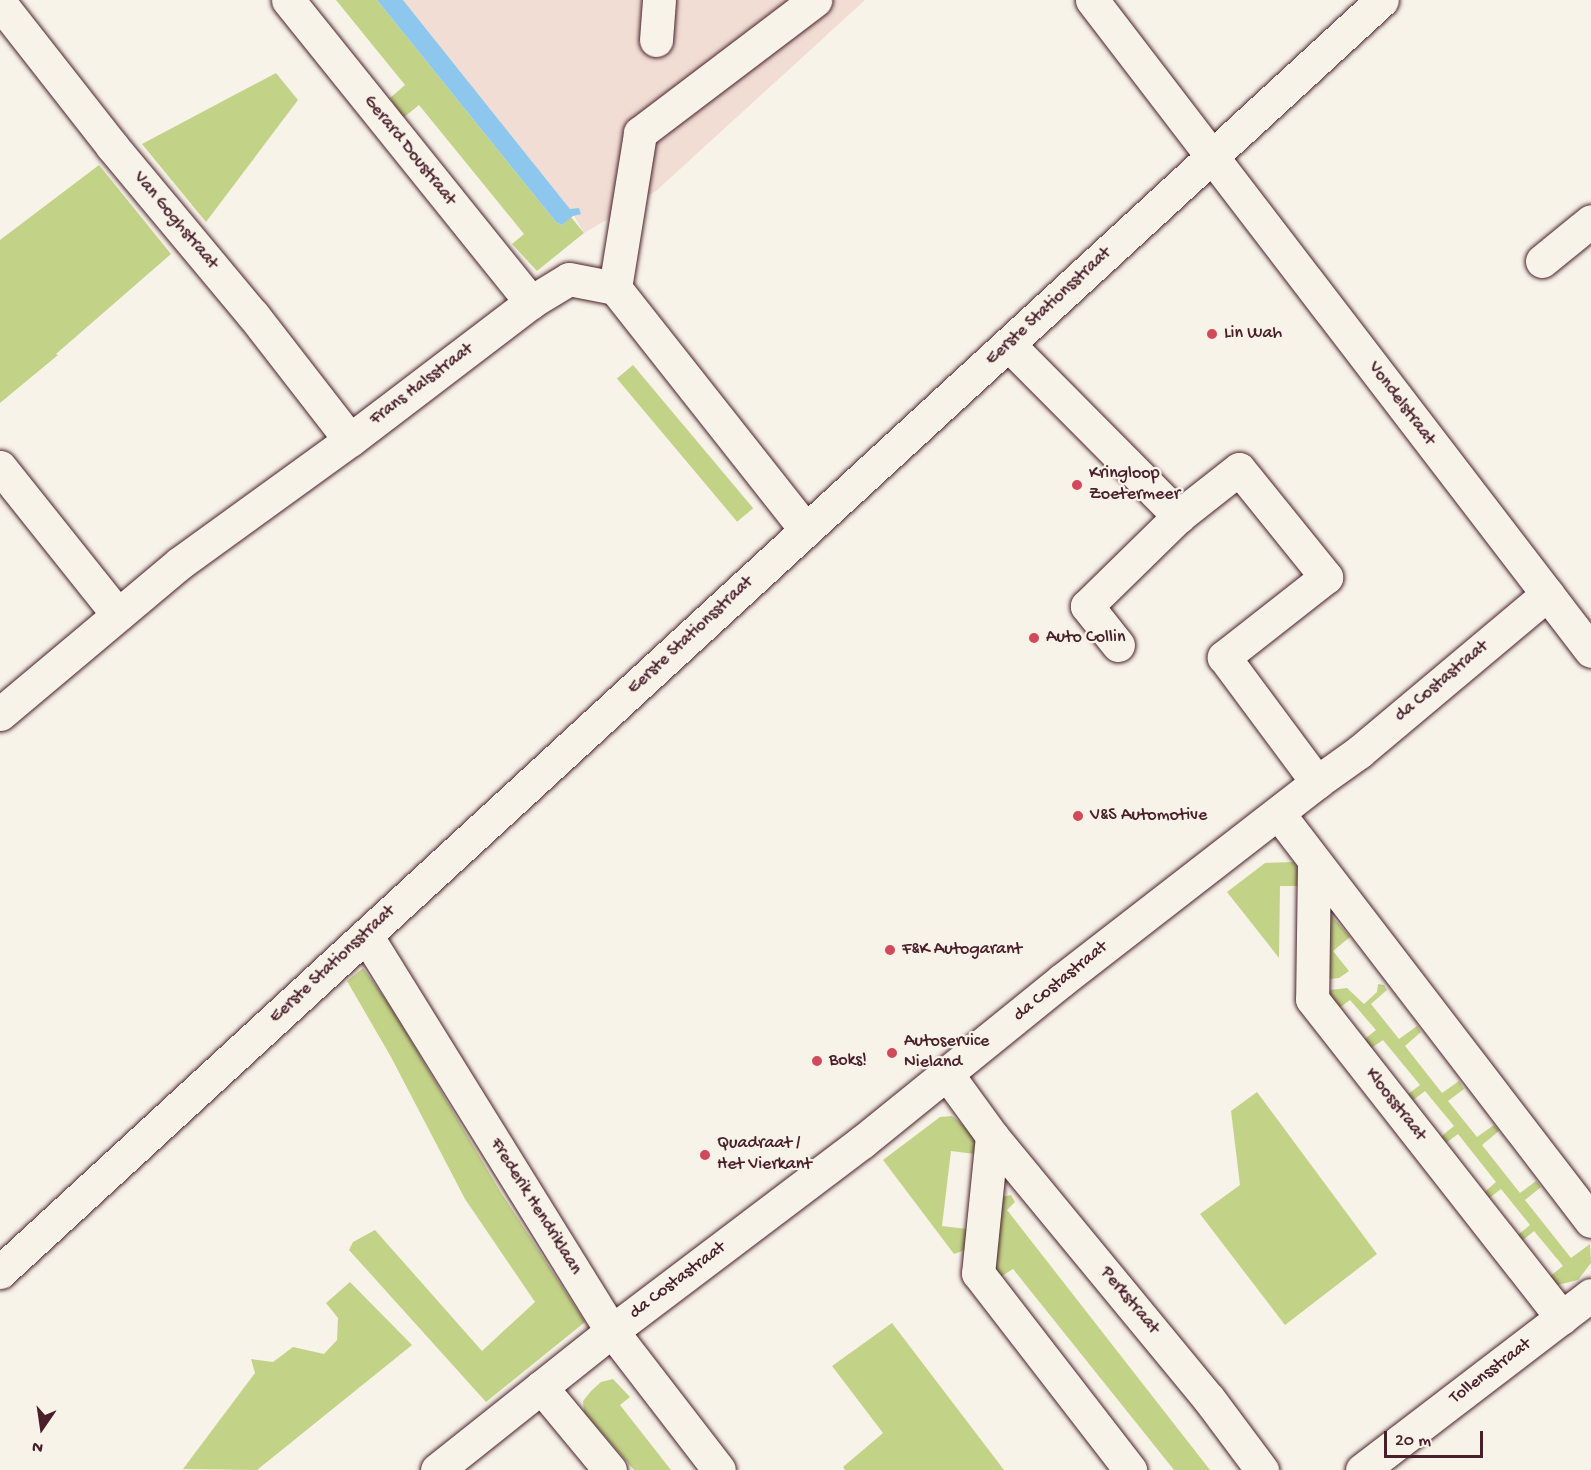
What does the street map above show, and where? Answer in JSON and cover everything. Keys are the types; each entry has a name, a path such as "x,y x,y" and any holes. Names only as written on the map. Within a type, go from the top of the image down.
{"street":[{"name":"Gerard Doustraat","path":"288,0 531,302"},
{"path":"656,40 659,0"},
{"path":"806,530 615,288 640,133 815,0"},
{"name":"Vondelstraat","path":"1092,0 1547,594 1585,632"},
{"name":"Eerste Stationsstraat","path":"0,1272 1382,0"},
{"name":"Van Goghstraat","path":"0,3 112,146 259,324 350,440"},
{"path":"1542,261 1591,221"},
{"name":"Frans Halsstraat","path":"0,714 233,523 350,440 531,302 569,279 615,288"},
{"path":"1008,344 1179,516"},
{"path":"0,467 118,615"},
{"path":"1118,645 1087,606 1179,516 1239,469 1326,577 1224,657 1317,782"},
{"name":"da Costastraat","path":"437,1470 612,1331 947,1074 1062,980 1359,752 1547,594"},
{"path":"1278,813 1314,864 1591,1221"},
{"name":"Kloosstraat","path":"1314,864 1312,999 1562,1318"},
{"name":"Frederik Hendriklaan","path":"366,935 612,1331 719,1470"},
{"name":"Perkstraat","path":"947,1074 992,1136 1209,1399 1262,1470"},
{"path":"992,1136 978,1273 1130,1470"},
{"name":"Tollensstraat","path":"1362,1470 1591,1295"},
{"path":"541,1387 610,1470"}],"shaded area":[{"path":"403,0 865,0 656,191 584,233 570,209"}],"green space":[{"path":"336,0 377,0 556,222 562,225 571,217 584,233 537,271 512,244 524,234 419,105 403,118 390,98 405,85"},
{"path":"276,73 298,100 206,222 142,144"},
{"path":"99,165 171,254 56,354 58,355 0,403 0,240"},
{"path":"633,365 753,508 737,522 617,378"},
{"path":"1294,862 1300,874 1300,886 1280,886 1279,958 1227,892 1265,863"},
{"path":"1329,913 1350,937 1333,951 1349,971 1339,978 1329,979"},
{"path":"363,968 391,1007 500,1191 585,1322 486,1402 349,1250 353,1242 375,1230 482,1351 535,1302 465,1199 391,1057 347,981"},
{"path":"1378,984 1384,985 1387,990 1371,1004 1399,1039 1417,1026 1421,1032 1405,1046 1442,1093 1459,1081 1464,1089 1448,1101 1477,1137 1494,1125 1499,1131 1482,1145 1520,1193 1536,1181 1541,1187 1525,1200 1571,1258 1590,1244 1591,1263 1578,1280 1549,1287 1544,1281 1563,1266 1534,1231 1518,1244 1514,1238 1530,1225 1501,1189 1484,1202 1480,1196 1496,1182 1458,1134 1442,1146 1437,1140 1454,1126 1425,1091 1408,1104 1403,1098 1420,1085 1383,1040 1366,1052 1360,1043 1376,1030 1350,1000 1334,1012 1329,1001 1330,990 1347,988 1364,1004 1377,992"},
{"path":"1257,1092 1377,1254 1285,1325 1200,1214 1240,1185 1231,1111"},
{"path":"952,1116 976,1136 975,1154 951,1151 942,1226 967,1229 965,1250 954,1254 883,1160 940,1117"},
{"path":"1011,1195 1015,1202 1007,1210 1210,1470 1174,1470 1013,1269 1000,1277 996,1271 1002,1197"},
{"path":"350,1282 412,1345 257,1470 183,1469 255,1373 251,1359 273,1362 293,1347 324,1354 337,1340 338,1318 326,1303"},
{"path":"892,1323 1004,1470 845,1470 843,1467 883,1433 832,1366"},
{"path":"613,1379 630,1397 620,1405 671,1470 634,1470 584,1412 583,1401 591,1391 601,1382"}],"water":[{"path":"377,0 403,0 570,209 579,208 581,214 573,216 562,225 556,222"}],"place":[{"name":"Lin Wah","path":"1212,334"},
{"name":"Kringloop Zoetermeer","path":"1077,485"},
{"name":"Auto Collin","path":"1034,638"},
{"name":"V&S Automotive","path":"1078,816"},
{"name":"F&K Autogarant","path":"890,950"},
{"name":"Autoservice Nieland","path":"892,1053"},
{"name":"Boks!","path":"817,1061"},
{"name":"Quadraat / Het Vierkant","path":"705,1155"}]}
